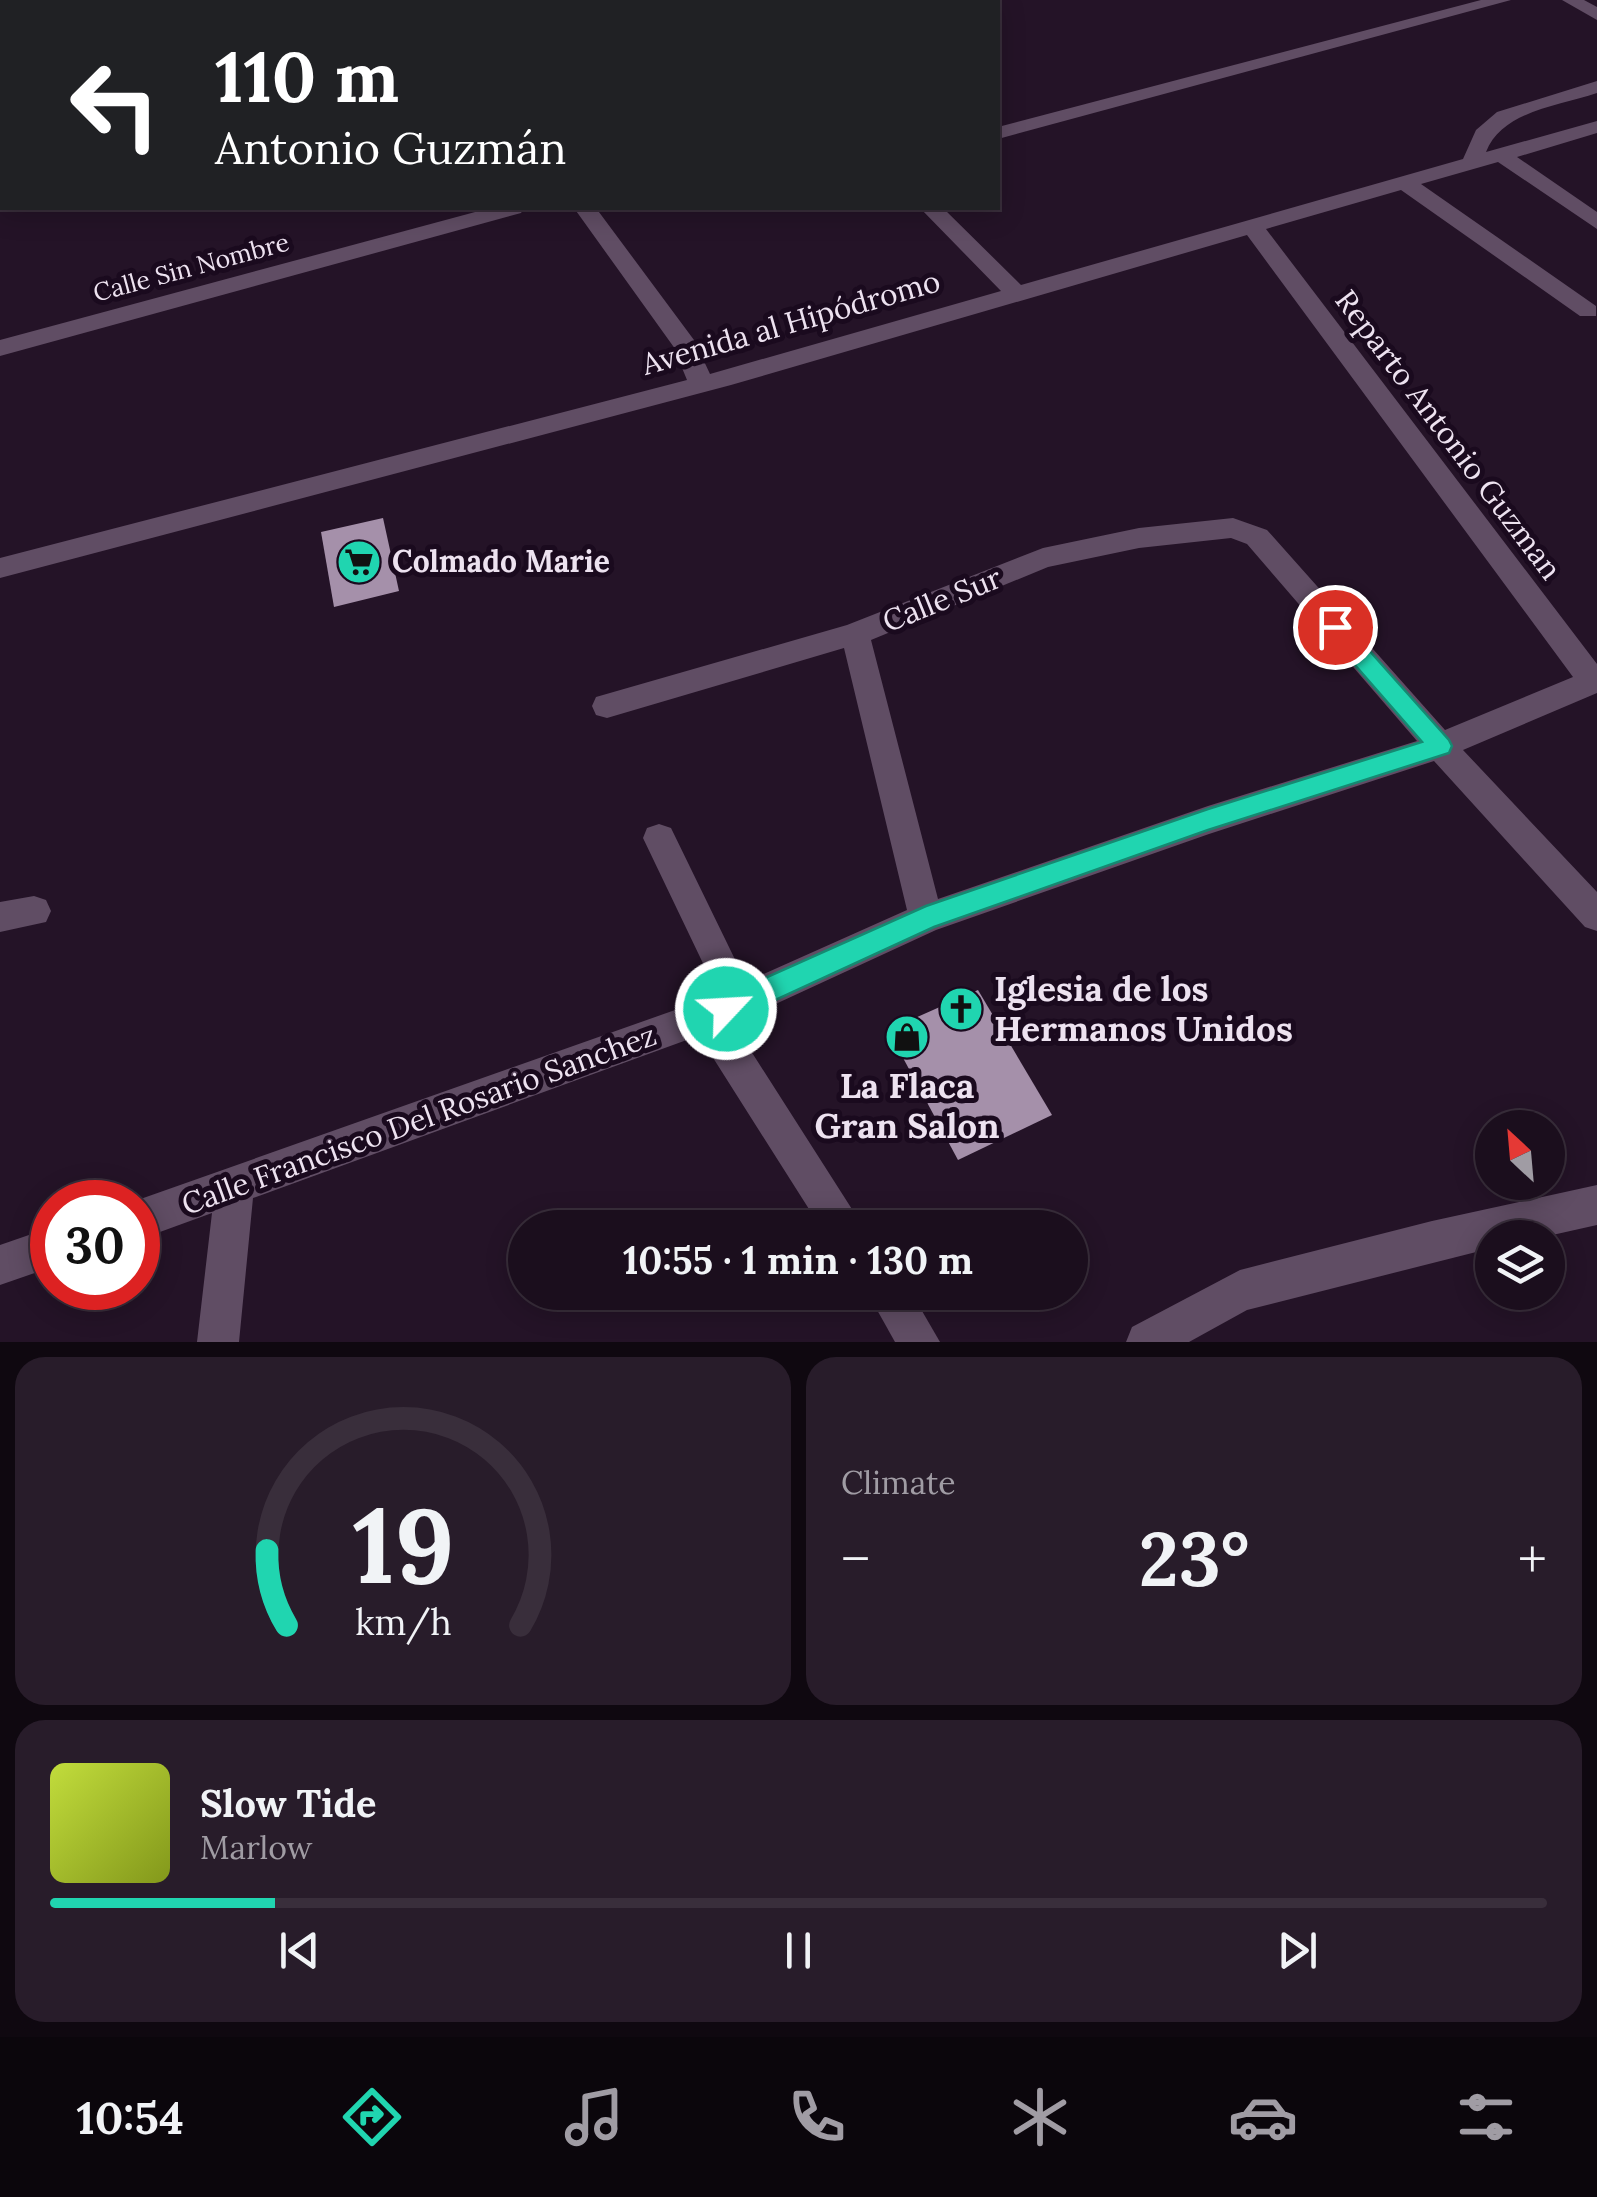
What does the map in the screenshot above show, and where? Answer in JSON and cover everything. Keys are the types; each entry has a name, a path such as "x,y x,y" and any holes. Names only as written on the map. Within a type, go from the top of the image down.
{"street":[{"path":"1000,131 1502,0"},
{"path":"1571,0 1597,15"},
{"path":"1471,164 1484,134 1504,116 1597,87"},
{"name":"Avenida al Hipódromo","path":"0,568 702,384 1597,128"},
{"path":"1501,155 1597,222"},
{"path":"1405,183 1588,311"},
{"name":"Calle Sin Nombre","path":"0,348 505,210"},
{"path":"586,210 686,346 702,384"},
{"path":"932,210 1015,292"},
{"name":"Reparto Antonio Guzman","path":"1253,228 1595,680"},
{"name":"Calle Sur","path":"926,918 854,634 1043,558 1139,538 1233,528 1256,537 1440,746"},
{"path":"607,706 854,634"},
{"name":"Calle Francisco Del Rosario Sanchez","path":"160,1213 726,1009 926,918 1208,820 1440,746 1595,680"},
{"path":"1440,746 1597,916"},
{"path":"659,838 726,970 730,988 722,1031 728,1050 832,1210"},
{"path":"218,1342 234,1188"},
{"path":"1146,1342 1240,1291 1432,1240 1597,1205"},
{"path":"0,1265 30,1255"},
{"path":"899,1310 919,1342"}],"building":[{"name":"Colmado Marie","path":"383,518 399,591 334,607 321,532"},
{"path":"978,990 1052,1115 958,1160 888,1030"}],"place":[{"name":"Colmado Marie","path":"359,562"},
{"name":"Iglesia de los Hermanos Unidos","path":"961,1009"},
{"name":"La Flaca Gran Salon","path":"907,1037"}],"route":[{"path":"726,1009 926,918 1208,820 1440,746 1335,627"}]}
